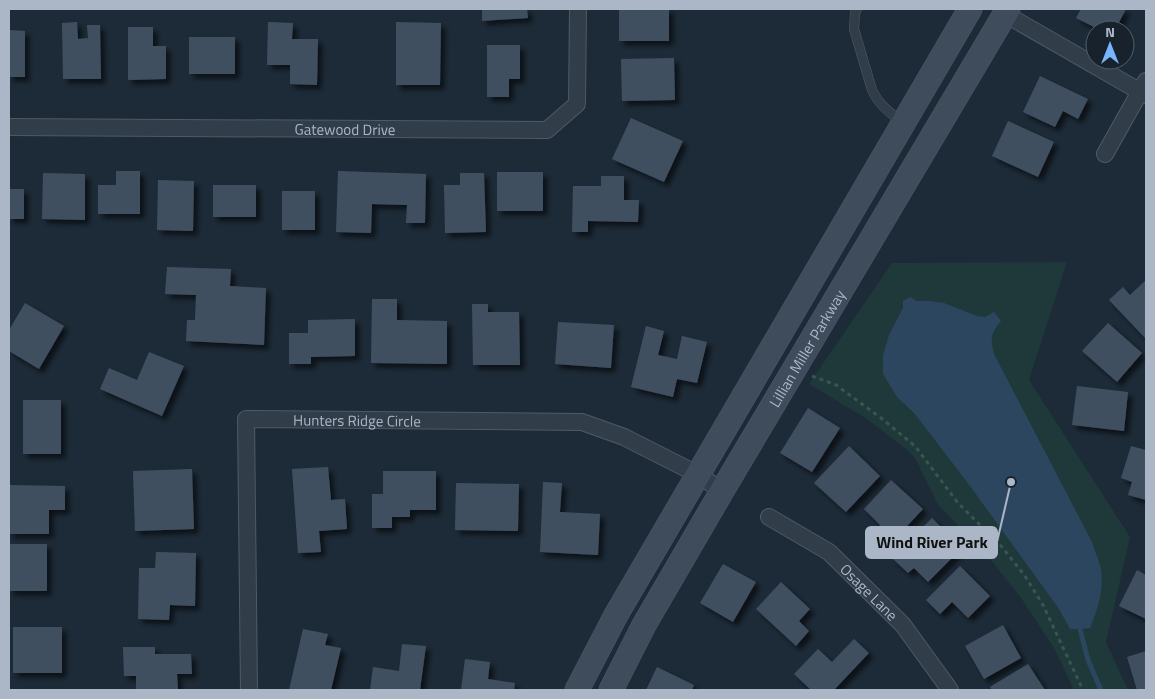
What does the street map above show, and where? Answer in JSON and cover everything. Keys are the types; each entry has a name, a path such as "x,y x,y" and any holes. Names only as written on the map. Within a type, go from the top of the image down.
{"main road":[{"name":"Lillian Miller Parkway","path":"577,690 616,615 697,474 970,9"},
{"name":"Lillian Miller Parkway","path":"611,690 644,625 1006,11"}],"street":[{"name":"Gatewood Drive","path":"9,127 547,130 577,104 578,9"},
{"path":"1006,11 1144,90 1106,154"},
{"name":"Hunters Ridge Circle","path":"249,690 246,419 582,422 624,437 697,474 722,491"},
{"name":"Osage Lane","path":"769,517 829,552 903,626 950,690"}],"lane":[{"path":"857,9 854,29 872,90 883,108 903,123"}],"path":[{"path":"809,375 836,385 915,446 958,503 1002,548 1025,576 1043,605 1083,690"}],"green space":[{"path":"1067,262 1029,380 1130,537 1106,642 1128,690 1074,690 1054,648 1021,598 983,550 938,505 915,458 867,419 809,384 892,263"}],"water":[{"path":"910,297 917,301 944,303 977,316 985,317 994,312 1001,321 992,336 994,354 1092,542 1100,566 1102,577 1101,592 1098,607 1090,628 1070,629 1059,609 970,486 915,414 897,397 883,374 883,355 889,335 903,308 903,301"}],"building":[{"path":"482,9 527,9 528,18 482,21"},
{"path":"619,9 669,9 669,41 619,41"},
{"path":"1081,9 1126,9 1120,20 1085,20 1085,22 1076,18"},
{"path":"77,22 78,39 88,38 87,25 100,25 101,79 63,79 62,23"},
{"path":"268,22 293,23 292,39 318,39 317,85 290,84 290,65 267,65"},
{"path":"396,22 441,23 440,85 396,85"},
{"path":"128,27 153,27 153,46 166,46 166,79 128,80"},
{"path":"9,30 25,31 25,77 9,77"},
{"path":"189,37 235,37 235,74 189,74"},
{"path":"487,45 520,45 520,79 509,79 509,97 487,97"},
{"path":"674,58 675,100 622,101 621,59"},
{"path":"1040,76 1088,99 1078,119 1063,111 1055,127 1023,112"},
{"path":"631,118 683,141 664,182 612,159"},
{"path":"1008,121 1054,142 1038,177 992,156"},
{"path":"116,171 140,171 140,214 98,214 98,185 116,185"},
{"path":"338,171 426,174 425,223 406,223 407,205 372,204 371,233 336,232"},
{"path":"497,172 543,172 543,211 497,211"},
{"path":"43,173 85,174 85,220 42,219"},
{"path":"460,173 484,173 486,232 445,233 444,185 460,185"},
{"path":"601,176 624,176 624,200 639,200 638,222 588,221 588,232 572,232 573,186 601,186"},
{"path":"158,180 194,181 193,231 157,230"},
{"path":"213,185 256,185 256,217 213,217"},
{"path":"9,189 24,189 24,219 9,219"},
{"path":"282,191 315,191 315,230 282,230"},
{"path":"167,267 231,269 230,286 266,288 264,345 186,341 187,320 195,320 196,295 165,294"},
{"path":"1146,280 1146,339 1109,300 1123,287 1130,295"},
{"path":"372,299 397,299 397,320 447,321 447,364 371,363"},
{"path":"25,303 64,326 39,369 9,351 9,330"},
{"path":"472,304 488,304 488,312 519,312 520,365 473,365"},
{"path":"355,319 355,356 311,357 311,364 289,364 289,333 308,333 308,320"},
{"path":"558,322 614,325 611,368 555,364"},
{"path":"1108,323 1142,353 1117,382 1082,351"},
{"path":"646,326 664,331 658,355 677,359 682,336 707,342 697,383 677,379 673,397 631,387"},
{"path":"149,352 184,366 162,416 100,389 109,368 137,380"},
{"path":"1077,386 1128,392 1124,431 1072,425"},
{"path":"23,400 61,400 61,454 23,454"},
{"path":"808,408 840,428 812,472 780,453"},
{"path":"849,446 880,476 846,512 814,483"},
{"path":"1131,446 1146,450 1146,500 1128,495 1132,482 1121,478"},
{"path":"328,467 331,500 345,499 347,529 319,531 321,552 298,553 292,469"},
{"path":"192,469 194,529 135,531 133,471"},
{"path":"383,471 436,471 436,510 410,510 410,517 392,517 392,528 372,528 372,494 383,494"},
{"path":"891,480 923,509 883,552 868,538 880,525 864,509"},
{"path":"543,482 562,483 560,512 600,514 598,555 540,552"},
{"path":"456,483 519,484 518,531 455,530"},
{"path":"9,485 65,486 65,510 49,510 49,534 9,534"},
{"path":"932,518 962,548 928,582 914,568 908,573 892,558"},
{"path":"9,544 47,544 47,591 9,591"},
{"path":"156,552 196,553 195,606 170,605 169,620 138,619 139,568 155,568"},
{"path":"723,564 756,582 733,622 700,603"},
{"path":"960,566 990,596 968,618 952,602 940,614 926,600"},
{"path":"1137,570 1146,575 1146,619 1119,606"},
{"path":"781,582 810,609 799,621 809,631 796,646 756,609"},
{"path":"1003,625 1021,658 984,679 965,646"},
{"path":"13,627 62,627 62,673 13,673"},
{"path":"303,629 328,634 325,645 341,648 331,690 289,690"},
{"path":"854,639 869,653 834,690 811,690 794,674 818,649 832,662"},
{"path":"402,644 426,646 420,690 370,690 373,667 399,671"},
{"path":"123,647 155,647 155,654 191,654 192,674 177,674 178,690 136,690 136,676 124,676"},
{"path":"1146,651 1146,690 1137,690 1127,657"},
{"path":"465,659 490,662 488,679 515,683 514,690 461,690"},
{"path":"1028,664 1045,690 992,690 990,687"},
{"path":"657,667 694,685 692,690 646,690"}],"waterway":[{"path":"1080,629 1088,660 1101,690"}],"place":[{"name":"Wind River Park","path":"1011,482"}]}
